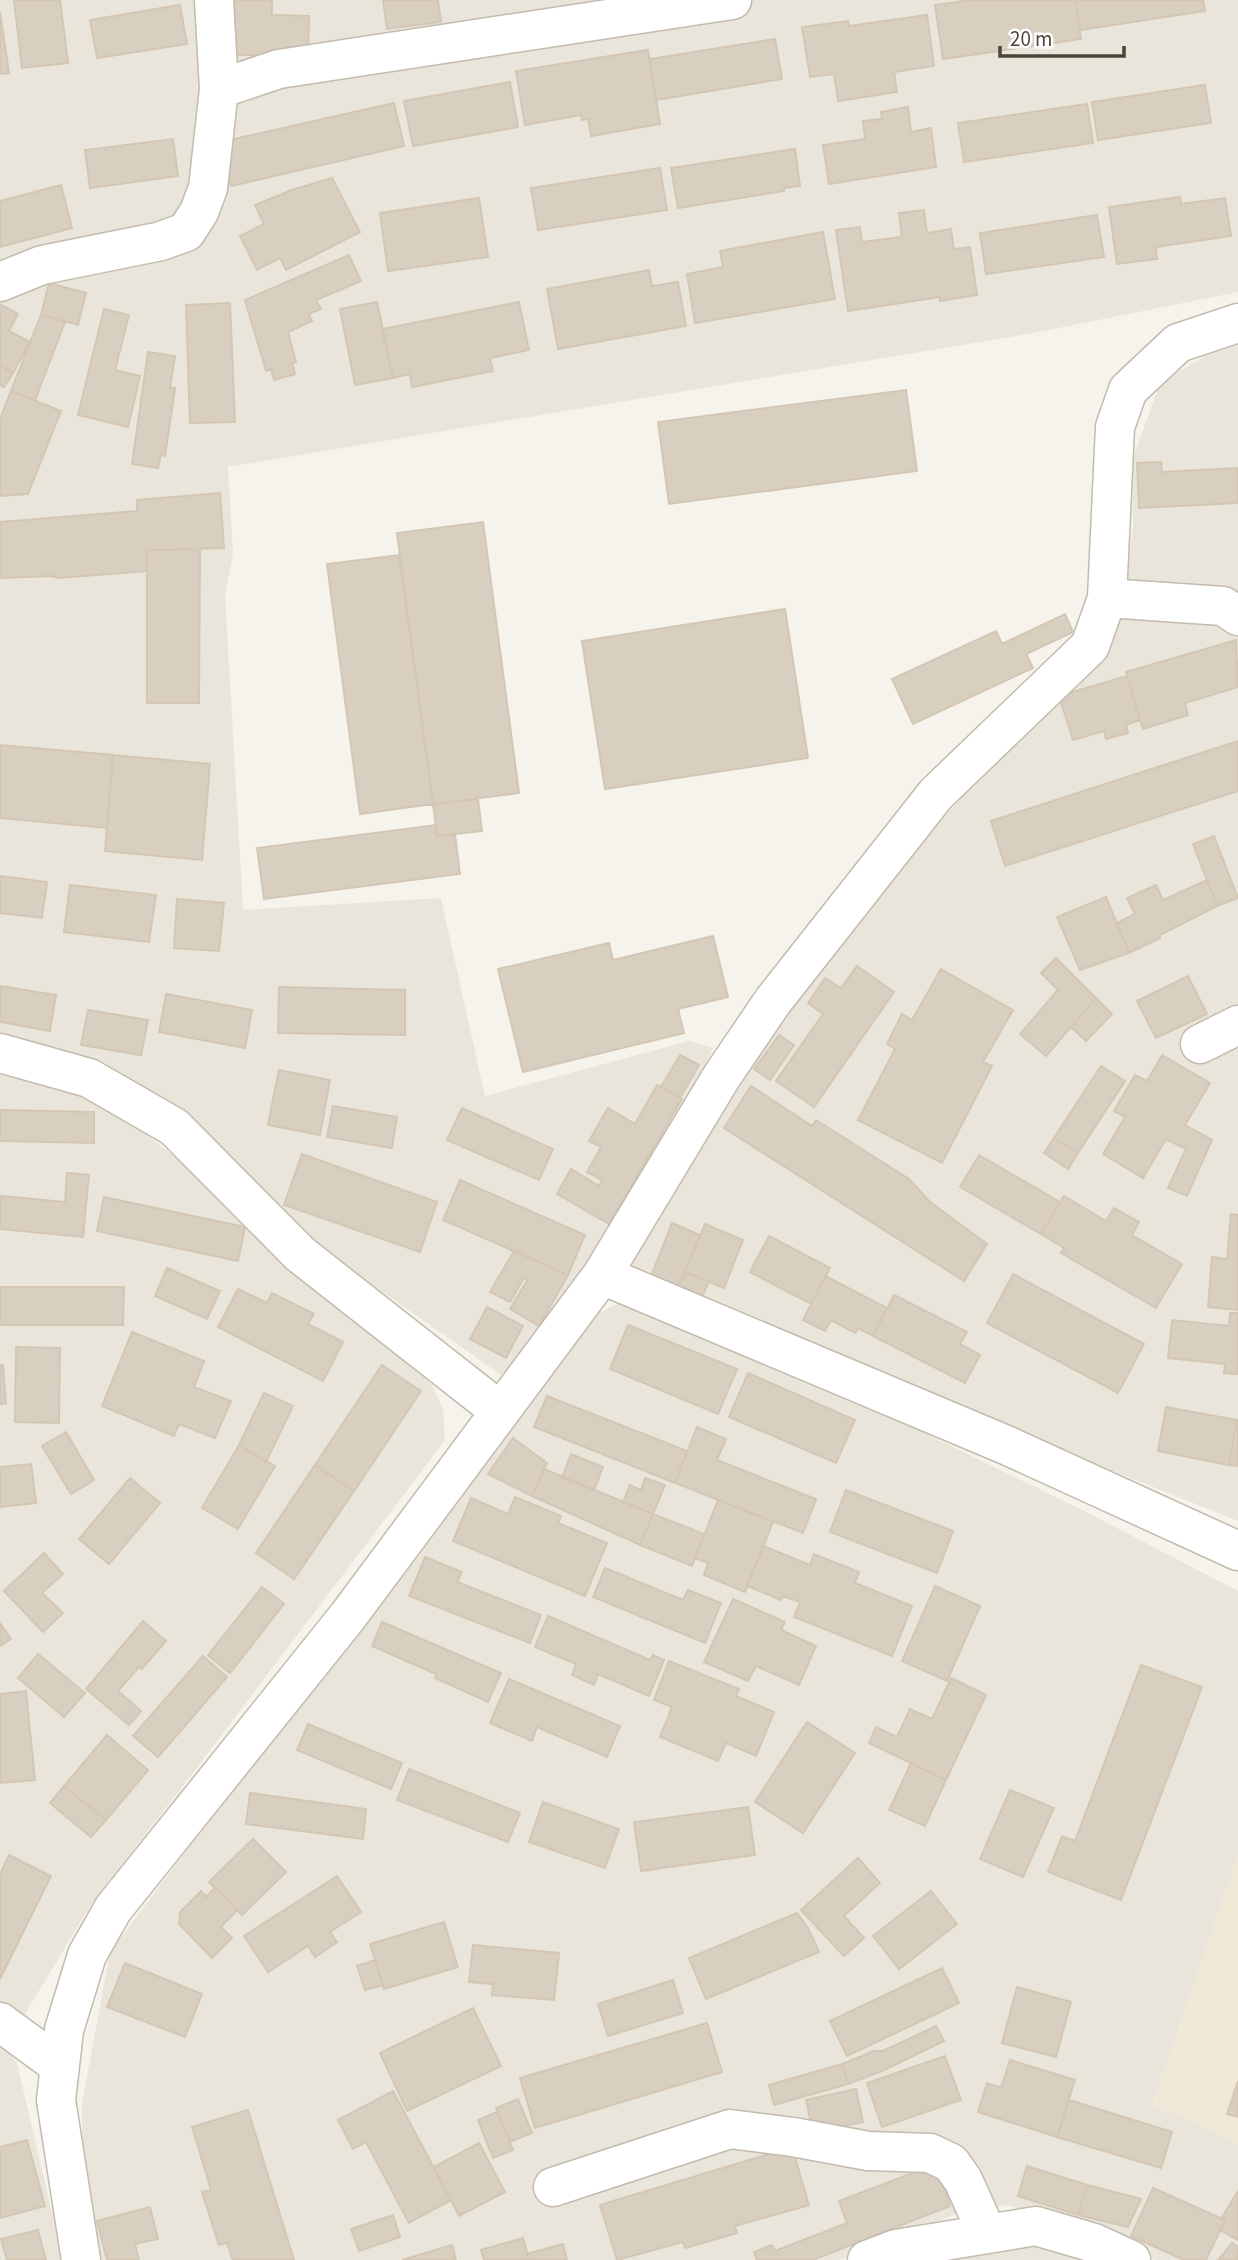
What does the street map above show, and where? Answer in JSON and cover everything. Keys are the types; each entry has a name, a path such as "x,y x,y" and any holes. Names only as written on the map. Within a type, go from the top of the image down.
{"street":[{"path":"0,282 42,265 161,240 186,232 199,212 208,188 219,89 214,0"},
{"path":"219,89 279,69 732,0"},
{"path":"81,2260 56,2100 64,2030 88,1955 113,1909 348,1616 602,1275 722,1076 773,1001 936,794 1090,646 1107,598 1115,428 1128,390 1178,343 1238,323"},
{"path":"1107,598 1223,606 1238,616"},
{"path":"1200,1044 1238,1025"},
{"path":"0,1053 89,1078 174,1127 300,1254 500,1412"},
{"path":"602,1275 1006,1445 1238,1551"},
{"path":"0,2022 60,2066"},
{"path":"553,2186 730,2129 868,2151 930,2153 951,2164 963,2180 987,2234"},
{"path":"867,2260 896,2249 1035,2225 1094,2243 1131,2260"}],"shaded area":[{"path":"0,0 1238,0 1238,292 1028,334 228,467 233,554 225,595 243,910 441,898 485,1096 689,1041 713,1048 685,1108 568,1303 501,1375 303,1236 244,1169 181,1111 100,1060 0,1035"},
{"path":"1238,345 1238,1521 620,1273 756,1049 898,871 1033,714 1125,582 1133,529 1132,461 1160,383 1207,355"},
{"path":"0,1071 85,1090 202,1178 329,1298 432,1385 443,1409 445,1440 90,1906 25,2014 0,2006"},
{"path":"617,1304 629,1304 851,1397 1086,1512 1238,1591 1238,1856 1153,2104 1238,2144 1238,2260 1155,2260 1097,2234 1007,2205 954,2215 839,2260 94,2260 83,2191 82,2104 110,1952 284,1721 599,1313"},
{"path":"1238,1856 1238,2144 1153,2105"},
{"path":"0,2043 17,2063 63,2260 0,2260"},
{"path":"1043,2243 1102,2260 943,2260"}],"building":[{"path":"14,0 60,0 68,63 22,68"},
{"path":"234,0 272,0 272,15 309,16 308,55 234,55"},
{"path":"383,0 438,0 441,22 387,29"},
{"path":"971,0 1075,0 1081,39 943,59 935,5"},
{"path":"1075,0 1203,0 1205,11 1080,30"},
{"path":"180,5 187,44 97,58 90,20"},
{"path":"0,12 9,73 0,74"},
{"path":"927,15 934,66 894,72 897,92 838,101 834,74 810,77 802,27 848,21 849,26"},
{"path":"775,39 782,79 656,100 650,59"},
{"path":"648,50 660,124 591,136 588,119 582,120 581,115 525,125 516,71"},
{"path":"510,82 518,127 413,146 404,101"},
{"path":"1205,85 1211,123 1098,140 1092,102"},
{"path":"394,103 404,146 231,186 221,142"},
{"path":"1087,104 1093,143 964,162 958,123"},
{"path":"908,107 911,132 931,128 936,167 829,184 823,145 865,139 863,121 882,119 881,112"},
{"path":"173,139 178,176 90,188 85,150"},
{"path":"795,149 800,186 678,208 671,168"},
{"path":"660,168 667,210 538,230 531,188"},
{"path":"332,178 360,232 286,270 280,258 257,270 240,236 264,224 255,205"},
{"path":"61,185 72,228 0,247 0,201"},
{"path":"1180,197 1181,204 1225,198 1231,236 1156,247 1157,259 1117,264 1109,207"},
{"path":"479,198 488,257 388,271 380,213"},
{"path":"924,210 927,233 951,229 954,249 970,247 977,295 940,301 940,297 848,311 836,230 860,227 862,242 902,237 899,213"},
{"path":"1097,215 1104,257 986,274 980,233"},
{"path":"823,232 835,299 695,323 687,274 723,267 720,251"},
{"path":"349,255 361,281 316,300 321,309 309,314 312,321 288,332 296,362 292,363 295,374 274,380 271,369 266,371 245,300"},
{"path":"649,270 652,286 678,282 686,326 558,349 547,289"},
{"path":"49,283 86,293 78,325 41,315"},
{"path":"377,302 393,378 355,385 340,309"},
{"path":"519,302 529,350 490,358 493,371 412,387 410,374 393,378 382,329"},
{"path":"230,303 235,422 190,423 186,305"},
{"path":"0,304 18,314 9,331 30,342 13,373 0,366"},
{"path":"104,309 129,315 115,370 140,376 128,427 78,415"},
{"path":"41,315 65,322 35,400 11,391"},
{"path":"148,352 175,356 170,388 175,388 165,456 161,455 158,468 132,464"},
{"path":"0,366 13,373 4,387 0,385"},
{"path":"906,390 917,471 669,504 658,422"},
{"path":"11,391 61,411 28,494 0,496 0,419"},
{"path":"1161,462 1162,472 1238,468 1238,503 1139,508 1137,463"},
{"path":"220,493 224,548 147,550 147,571 58,578 1,578 0,522 137,511 137,500"},
{"path":"483,522 519,793 433,804 397,533"},
{"path":"147,550 200,550 199,703 147,703"},
{"path":"399,555 433,804 360,814 327,564"},
{"path":"785,609 808,758 605,789 582,641"},
{"path":"1065,614 1073,632 1026,654 1033,668 913,724 892,679 996,631 1002,644"},
{"path":"1236,640 1238,687 1185,703 1188,715 1143,729 1126,672"},
{"path":"1127,676 1140,720 1126,725 1128,733 1106,739 1104,731 1073,740 1059,696"},
{"path":"1238,741 1238,791 1005,866 991,821"},
{"path":"0,745 113,755 107,828 0,818"},
{"path":"113,755 210,764 202,860 105,851"},
{"path":"478,799 482,831 437,836 433,804"},
{"path":"436,825 437,836 455,834 460,874 264,899 257,848"},
{"path":"1214,836 1238,898 1217,906 1193,844"},
{"path":"0,876 47,882 42,918 0,913"},
{"path":"1207,880 1217,906 1129,953 1117,923 1135,914 1127,898 1156,885 1163,900"},
{"path":"70,885 156,895 149,942 64,932"},
{"path":"1106,897 1129,953 1080,970 1057,917"},
{"path":"177,899 224,903 219,951 174,948"},
{"path":"713,936 728,997 678,1009 684,1033 523,1072 498,969 609,943 613,960"},
{"path":"1056,958 1096,998 1046,1056 1020,1034 1058,990 1041,973"},
{"path":"857,966 894,992 814,1107 776,1081 823,1014 808,1003 825,978 841,988"},
{"path":"941,969 1013,1010 983,1062 992,1066 942,1163 858,1120 895,1049 887,1044 902,1014 912,1020"},
{"path":"1188,976 1207,1014 1156,1038 1137,1001"},
{"path":"0,986 56,995 50,1031 0,1022"},
{"path":"279,987 405,990 405,1035 278,1033"},
{"path":"166,994 252,1010 245,1048 159,1032"},
{"path":"1096,998 1112,1014 1086,1041 1071,1027"},
{"path":"88,1010 148,1020 141,1055 81,1045"},
{"path":"779,1035 794,1045 770,1080 754,1069"},
{"path":"680,1055 699,1065 680,1098 661,1087"},
{"path":"1162,1055 1210,1083 1185,1125 1212,1140 1187,1196 1168,1188 1186,1149 1166,1139 1143,1178 1103,1154 1125,1117 1114,1111 1135,1075 1147,1081"},
{"path":"1101,1066 1125,1081 1078,1153 1054,1138"},
{"path":"279,1070 330,1080 320,1135 268,1125"},
{"path":"657,1085 682,1099 609,1224 557,1194 571,1169 599,1186 602,1180 587,1172 601,1147 589,1141 608,1108 635,1124"},
{"path":"751,1086 812,1126 816,1120 909,1179 930,1202 987,1244 964,1281 724,1128"},
{"path":"333,1106 397,1117 392,1148 327,1137"},
{"path":"462,1108 553,1149 539,1180 447,1140"},
{"path":"0,1110 94,1112 94,1143 0,1141"},
{"path":"1054,1138 1078,1153 1068,1169 1044,1153"},
{"path":"302,1154 437,1202 420,1252 284,1205"},
{"path":"979,1155 1060,1202 1041,1234 960,1187"},
{"path":"67,1173 89,1175 83,1237 0,1229 0,1196 65,1202"},
{"path":"460,1180 585,1235 568,1275 443,1220"},
{"path":"1064,1196 1106,1221 1114,1208 1139,1222 1132,1235 1182,1264 1156,1308 1061,1253 1064,1248 1041,1234"},
{"path":"104,1197 245,1227 238,1261 97,1231"},
{"path":"1231,1214 1238,1215 1238,1310 1208,1307 1212,1257 1227,1259"},
{"path":"672,1223 700,1235 678,1288 651,1276"},
{"path":"705,1224 743,1240 724,1288 685,1272"},
{"path":"769,1236 830,1268 811,1304 750,1272"},
{"path":"514,1251 568,1275 539,1326 510,1309 528,1279 524,1278 510,1302 490,1292"},
{"path":"167,1268 220,1291 207,1319 155,1296"},
{"path":"685,1272 709,1281 702,1297 678,1288"},
{"path":"1013,1274 1144,1344 1118,1393 987,1323"},
{"path":"825,1276 887,1308 873,1336 858,1328 855,1333 831,1320 825,1331 803,1320"},
{"path":"0,1287 124,1287 123,1325 0,1325"},
{"path":"238,1289 267,1303 272,1293 314,1314 308,1324 343,1342 323,1381 218,1327"},
{"path":"894,1295 967,1332 960,1344 980,1355 965,1383 873,1336"},
{"path":"487,1307 523,1326 506,1358 470,1339"},
{"path":"1230,1313 1238,1313 1238,1374 1224,1373 1225,1364 1168,1358 1172,1320 1229,1326"},
{"path":"628,1325 737,1369 718,1414 610,1369"},
{"path":"132,1332 204,1361 194,1387 231,1401 215,1438 179,1424 174,1436 102,1406"},
{"path":"16,1347 60,1348 59,1423 15,1422"},
{"path":"0,1365 3,1365 6,1404 0,1404"},
{"path":"382,1365 421,1391 354,1491 315,1465"},
{"path":"748,1373 855,1420 836,1463 729,1417"},
{"path":"264,1393 293,1406 266,1462 239,1445"},
{"path":"547,1396 687,1451 675,1483 534,1427"},
{"path":"1166,1407 1237,1420 1229,1465 1158,1451"},
{"path":"1238,1420 1238,1466 1229,1465"},
{"path":"697,1427 726,1439 717,1460 816,1499 803,1533 675,1483"},
{"path":"66,1432 94,1480 71,1494 42,1446"},
{"path":"513,1438 547,1463 532,1496 488,1474"},
{"path":"239,1445 275,1466 238,1529 202,1508"},
{"path":"571,1454 603,1467 594,1490 562,1478"},
{"path":"31,1464 36,1503 0,1507 0,1467"},
{"path":"315,1465 354,1491 294,1579 256,1553"},
{"path":"544,1469 653,1514 640,1545 532,1496"},
{"path":"130,1478 160,1503 109,1564 79,1539"},
{"path":"645,1478 665,1485 653,1514 623,1502 630,1485 641,1490"},
{"path":"846,1490 953,1531 937,1573 830,1532"},
{"path":"515,1497 561,1516 558,1523 607,1543 585,1596 453,1541 471,1498 508,1514"},
{"path":"718,1500 773,1522 745,1592 704,1575 708,1563 695,1558"},
{"path":"653,1514 704,1534 692,1566 640,1545"},
{"path":"763,1546 810,1565 814,1554 859,1572 855,1583 912,1606 892,1656 794,1617 800,1602 783,1596 781,1600 747,1586"},
{"path":"44,1553 63,1574 42,1593 63,1613 43,1632 4,1591"},
{"path":"425,1557 462,1572 457,1582 541,1615 530,1643 409,1596"},
{"path":"605,1568 683,1600 688,1590 721,1603 705,1643 593,1597"},
{"path":"935,1586 980,1606 947,1681 902,1661"},
{"path":"262,1587 284,1604 230,1673 208,1655"},
{"path":"733,1599 785,1622 781,1630 816,1646 799,1685 756,1666 748,1681 704,1662"},
{"path":"548,1616 650,1660 653,1655 664,1660 649,1696 598,1674 594,1685 572,1675 576,1664 535,1647"},
{"path":"143,1621 166,1641 118,1691 141,1711 129,1725 86,1689"},
{"path":"382,1622 501,1673 488,1702 435,1678 436,1674 372,1646"},
{"path":"0,1623 11,1639 0,1646"},
{"path":"38,1654 85,1693 64,1717 18,1678"},
{"path":"203,1656 227,1677 158,1757 133,1736"},
{"path":"669,1661 739,1689 736,1696 774,1712 756,1756 726,1743 718,1761 660,1737 672,1707 654,1700"},
{"path":"1141,1665 1202,1687 1121,1900 1048,1872 1062,1836 1075,1841"},
{"path":"951,1678 986,1695 946,1780 869,1743 876,1727 897,1737 910,1709 932,1719"},
{"path":"509,1679 620,1726 607,1757 537,1727 532,1741 490,1723"},
{"path":"26,1691 35,1780 0,1783 0,1694"},
{"path":"807,1722 855,1753 803,1833 755,1802"},
{"path":"308,1724 402,1763 391,1789 297,1750"},
{"path":"107,1735 148,1770 106,1820 64,1786"},
{"path":"911,1763 946,1780 925,1826 889,1810"},
{"path":"409,1769 520,1813 508,1842 397,1800"},
{"path":"64,1786 106,1820 91,1837 50,1803"},
{"path":"1010,1790 1054,1808 1023,1877 980,1859"},
{"path":"250,1793 366,1809 363,1839 246,1824"},
{"path":"543,1802 619,1829 605,1868 529,1842"},
{"path":"748,1807 755,1855 641,1871 634,1822"},
{"path":"253,1839 286,1872 242,1915 209,1882"},
{"path":"9,1855 51,1876 0,1979 0,1874"},
{"path":"858,1858 880,1883 844,1916 864,1938 844,1956 801,1910"},
{"path":"337,1876 361,1912 330,1932 337,1942 315,1957 308,1946 268,1972 244,1936"},
{"path":"215,1888 237,1910 221,1927 232,1938 212,1958 179,1924 180,1912 201,1891 206,1897"},
{"path":"931,1891 957,1924 899,1969 873,1936"},
{"path":"797,1913 808,1928 819,1952 706,1999 689,1958"},
{"path":"444,1922 458,1967 384,1989 370,1944"},
{"path":"473,1945 559,1953 554,2000 492,1995 493,1984 469,1982"},
{"path":"375,1960 383,1985 365,1990 357,1966"},
{"path":"125,1963 202,1994 185,2037 107,2007"},
{"path":"942,1968 959,2003 847,2056 830,2021"},
{"path":"673,1980 683,2013 608,2036 598,2004"},
{"path":"1017,1987 1071,2002 1056,2057 1002,2043"},
{"path":"473,2008 501,2066 407,2111 380,2053"},
{"path":"707,2023 722,2072 535,2128 520,2078"},
{"path":"936,2026 944,2041 848,2084 842,2064 874,2051 883,2051"},
{"path":"945,2056 961,2100 882,2127 867,2083"},
{"path":"1010,2060 1075,2080 1057,2137 978,2112 987,2083 1001,2088"},
{"path":"842,2064 848,2084 774,2105 769,2085"},
{"path":"1238,2081 1238,2117 1227,2114"},
{"path":"856,2089 863,2122 813,2133 806,2100"},
{"path":"393,2091 451,2200 409,2223 366,2142 353,2149 338,2120"},
{"path":"518,2099 532,2133 510,2142 496,2108"},
{"path":"1069,2100 1172,2132 1161,2168 1057,2137"},
{"path":"248,2110 294,2260 233,2260 227,2243 219,2245 202,2192 211,2190 192,2127"},
{"path":"497,2112 513,2150 493,2158 478,2120"},
{"path":"27,2140 45,2206 0,2218 0,2147"},
{"path":"479,2143 505,2192 459,2216 434,2167"},
{"path":"792,2147 809,2205 735,2226 737,2233 685,2248 683,2242 617,2260 600,2205"},
{"path":"936,2164 950,2206 813,2260 757,2260 754,2252 772,2245 775,2251 847,2223 839,2201"},
{"path":"1027,2166 1087,2185 1078,2215 1018,2196"},
{"path":"1087,2185 1141,2199 1128,2227 1078,2215"},
{"path":"1153,2188 1225,2220 1206,2260 1184,2260 1131,2236"},
{"path":"1238,2191 1238,2240 1220,2230 1225,2220 1221,2219"},
{"path":"150,2207 158,2239 135,2244 139,2260 107,2260 97,2221"},
{"path":"393,2215 400,2237 359,2251 351,2229"},
{"path":"38,2230 46,2260 7,2260 1,2239"},
{"path":"523,2238 529,2260 484,2260 481,2250"},
{"path":"1232,2243 1238,2247 1238,2260 1218,2260"},
{"path":"563,2244 567,2260 529,2260 527,2254"},
{"path":"452,2245 456,2260 402,2260"}]}
